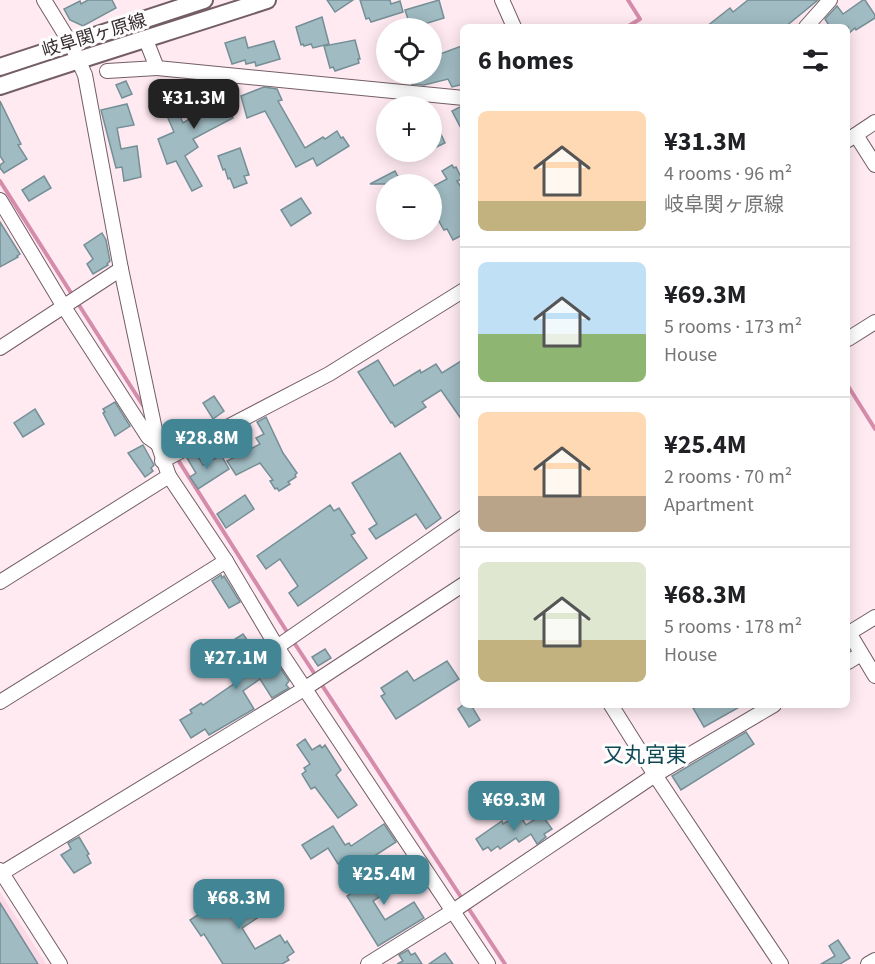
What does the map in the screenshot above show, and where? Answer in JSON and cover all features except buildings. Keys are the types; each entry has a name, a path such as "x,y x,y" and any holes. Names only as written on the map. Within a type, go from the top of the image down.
{"main road":[{"name":"岐阜関ヶ原線","path":"0,67 204,0"},
{"name":"岐阜関ヶ原線","path":"0,86 267,0"}],"street":[{"path":"44,0 80,59 86,75 121,269 162,461 169,476 226,561 304,689 489,964"},
{"path":"502,0 513,24"},
{"path":"809,24 830,0"},
{"path":"146,40 158,68"},
{"path":"107,71 158,68 460,98"},
{"path":"875,122 852,138 875,165"},
{"path":"0,200 64,307 148,437 158,444"},
{"path":"0,348 121,269"},
{"path":"162,461 329,374 460,292"},
{"path":"850,338 875,322"},
{"path":"0,582 169,476"},
{"path":"277,647 460,520"},
{"path":"0,702 226,561"},
{"path":"60,964 1,872 304,689 460,587"},
{"path":"850,631 875,617"},
{"path":"850,635 875,676"},
{"path":"850,661 861,654"},
{"path":"613,708 781,964"},
{"path":"368,964 453,912 655,775 769,708"},
{"path":"868,964 875,960"}],"shaded area":[{"path":"0,892 46,964 0,964"}],"waterway":[{"path":"628,0 640,19 632,24"},
{"path":"0,181 73,296"},
{"path":"77,302 144,407"},
{"path":"850,389 875,429"},
{"path":"161,433 289,635"},
{"path":"293,641 505,964"}],"district":[{"name":"又丸宮東","path":"645,755"}]}
